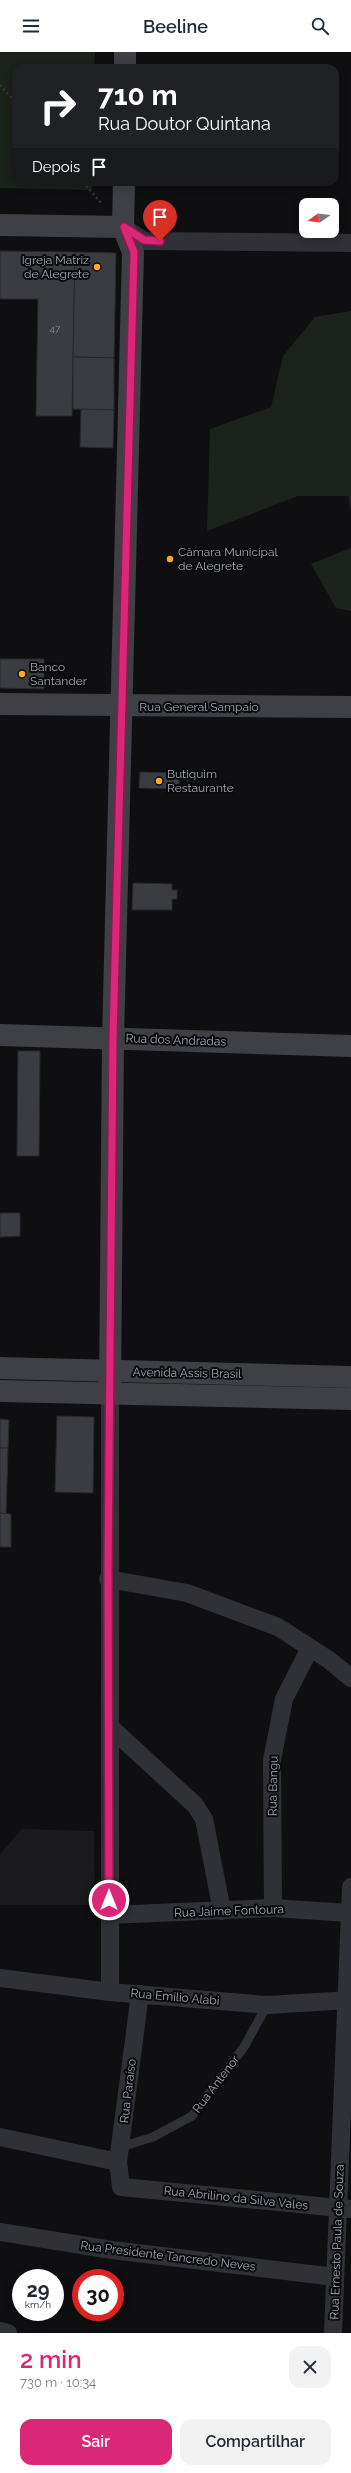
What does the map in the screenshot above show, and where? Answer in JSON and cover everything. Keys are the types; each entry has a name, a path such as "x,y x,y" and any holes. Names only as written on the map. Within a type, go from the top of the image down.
{"street":[{"path":"125,52 125,64"},
{"path":"110,1992 110,1727 108,1579 113,1038 134,252 124,227 124,186"},
{"path":"0,225 124,227 144,240 351,243"},
{"name":"Rua General Sampaio","path":"0,704 351,707"},
{"name":"Rua dos Andradas","path":"0,1035 351,1046"},
{"path":"1,1368 1,1391"},
{"name":"Avenida Assis Brasil","path":"1,1368 351,1377"},
{"name":"Avenida Assis Brasil","path":"1,1391 351,1399"},
{"path":"108,1579 187,1593 278,1627 351,1678"},
{"name":"Rua Bangu","path":"273,1908 272,1760 284,1699 310,1648"},
{"path":"110,1727 195,1805 204,1819 222,1910"},
{"name":"Rua Ernesto Paula de Souza","path":"333,2333 336,2277 345,2209 349,1913 351,1887"},
{"name":"Rua Jaime Fontoura","path":"109,1915 273,1908 349,1913"},
{"name":"Rua Emilio Alabi","path":"0,1978 110,1992 267,2004 349,2000"},
{"name":"Rua Paraíso","path":"121,2187 120,2155 140,1994"},
{"path":"0,2137 120,2155"},
{"name":"Rua Abrilino da Silva Vales","path":"121,2187 345,2209"},
{"name":"Rua Presidente Tancredo Neves","path":"0,2232 112,2250 336,2277"},
{"path":"0,2331 8,2333"}],"lane":[{"name":"Rua Antenor","path":"120,2155 192,2116 244,2047 267,2004"}],"path":[{"path":"0,85 12,98"},
{"path":"86,186 101,203"}],"shaded area":[{"path":"0,52 95,52 94,64 12,64 12,186 92,186 92,190 0,188"},
{"path":"351,311 351,512 348,496 298,496 207,531 210,429 271,407 283,356 315,317"},
{"path":"351,548 351,611 336,608 311,564"},
{"path":"22,1829 94,1831 95,1905 0,1905 0,1854"}],"building":[{"path":"0,251 75,252 72,416 36,416 38,299 0,299"},
{"path":"75,252 116,253 114,358 73,357"},
{"path":"73,357 114,358 114,410 73,409"},
{"path":"81,409 114,410 113,448 80,447"},
{"name":"Banco Santander","path":"0,659 44,659 44,689 0,688"},
{"name":"Butiquim Restaurante","path":"140,772 179,773 179,789 139,788"},
{"path":"133,883 172,884 172,890 177,890 177,899 172,899 172,910 132,910"},
{"path":"18,1051 40,1051 39,1156 17,1156"},
{"path":"0,1213 20,1213 20,1236 0,1237"},
{"path":"57,1416 94,1417 93,1493 55,1492"},
{"path":"0,1419 9,1420 8,1448 0,1448"},
{"path":"0,1448 8,1448 6,1514 0,1513"},
{"path":"0,1513 11,1514 11,1547 0,1547"}],"place":[{"name":"Igreja Matriz de Alegrete","path":"97,267"},
{"name":"Câmara Municipal de Alegrete","path":"170,559"},
{"name":"Banco Santander","path":"22,674"},
{"name":"Butiquim Restaurante","path":"159,781"}],"route":[{"path":"109,1900 110,1727 108,1571 113,1038 134,252 124,227 144,240 160,241"}]}
